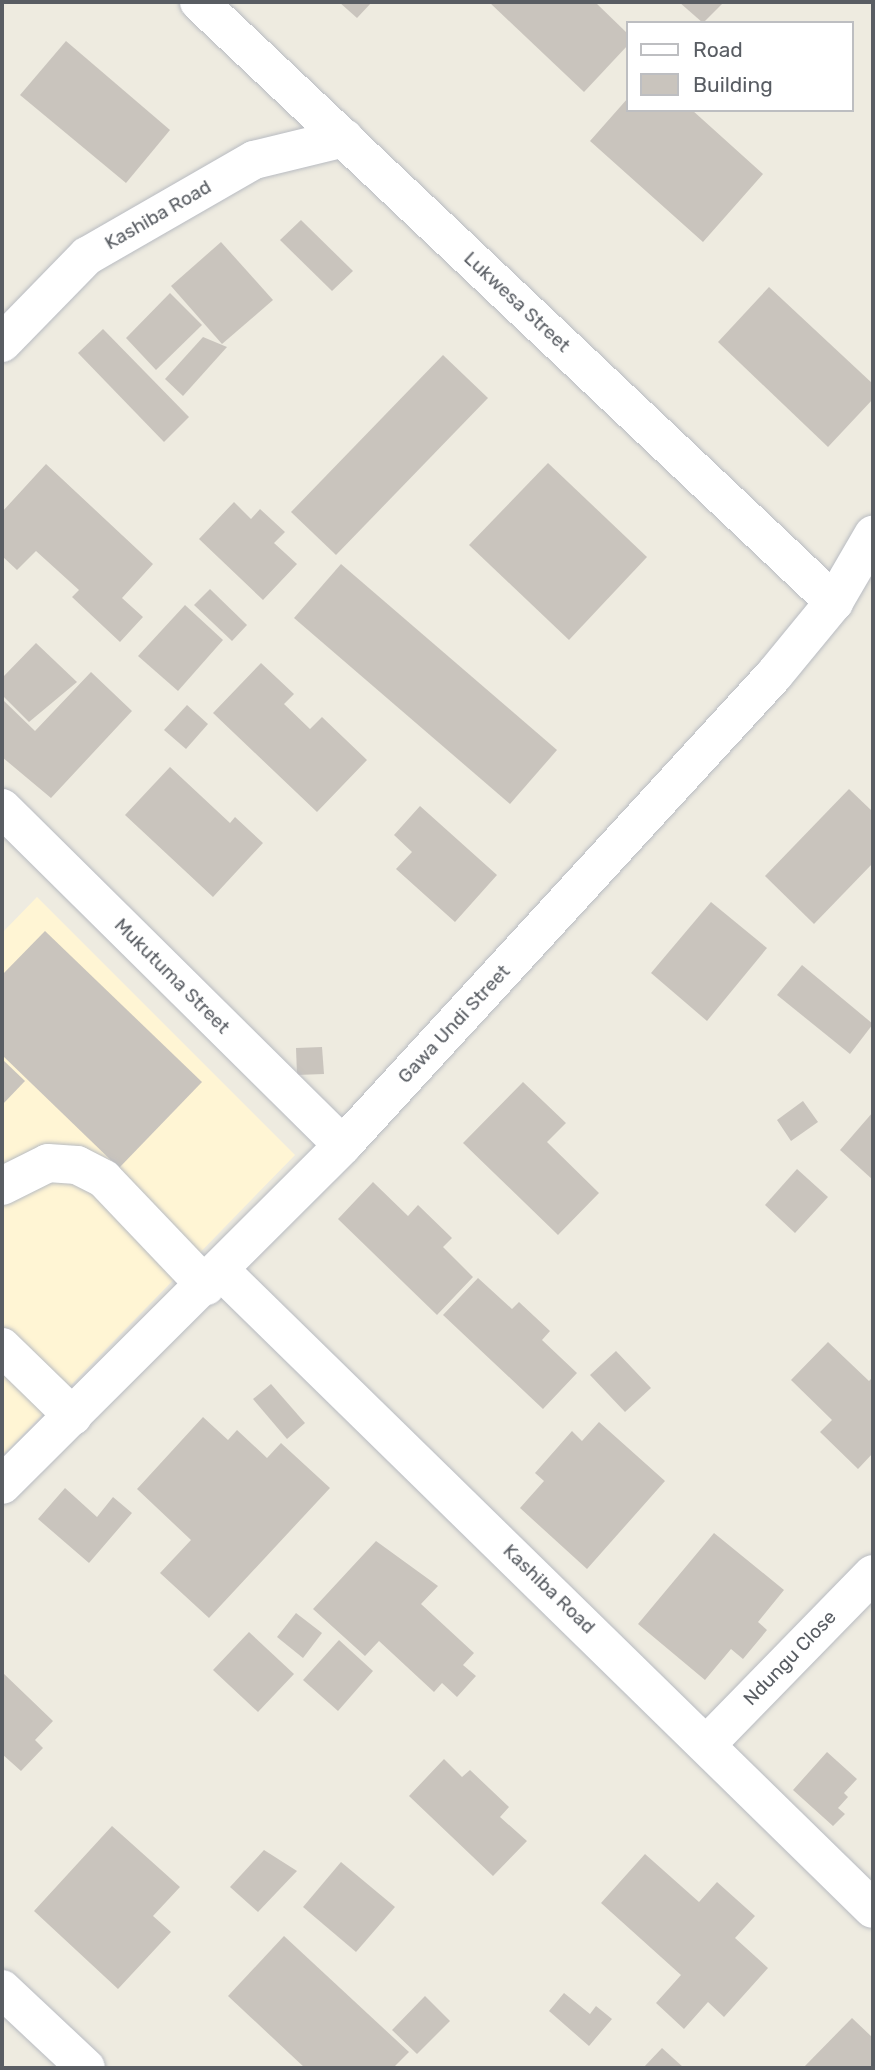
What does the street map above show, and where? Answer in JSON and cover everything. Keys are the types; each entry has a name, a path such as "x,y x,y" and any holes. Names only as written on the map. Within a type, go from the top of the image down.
{"street":[{"name":"Lukwesa Street","path":"199,2 835,602"},
{"name":"Kashiba Road","path":"2,343 87,256 254,160 344,138"},
{"name":"Gawa Undi Street","path":"2,1485 214,1279 342,1145 835,602 873,535"},
{"name":"Mukutuma Street","path":"2,808 342,1145"},
{"name":"Kashiba Road","path":"2,1186 48,1163 77,1165 104,1180 214,1279 708,1743 873,1909"},
{"path":"2,1347 73,1416"},
{"name":"Ndungu Close","path":"708,1743 873,1574"},
{"path":"2,1989 86,2068"}],"shaded area":[{"path":"37,897 295,1155 2,1456 2,933"}],"building":[{"path":"339,2 372,2 357,18"},
{"path":"489,2 595,2 626,32 626,47 584,92"},
{"path":"679,2 724,2 705,21 701,21"},
{"path":"66,41 170,130 126,183 20,95"},
{"path":"626,100 626,112 694,112 763,174 703,242 590,141"},
{"path":"301,220 353,271 332,291 280,240"},
{"path":"221,242 273,300 222,344 171,286"},
{"path":"769,287 873,384 873,399 828,447 718,342"},
{"path":"170,293 202,325 156,370 126,338"},
{"path":"103,329 189,417 164,442 78,353"},
{"path":"203,337 227,347 183,396 165,379"},
{"path":"443,355 488,398 336,555 291,512"},
{"path":"548,463 647,557 569,640 469,545"},
{"path":"46,464 153,564 122,598 143,617 120,642 72,597 79,590 36,551 17,570 2,556 2,512"},
{"path":"234,502 251,519 260,509 285,532 274,543 297,564 263,600 199,539"},
{"path":"341,564 557,750 510,804 294,618"},
{"path":"210,589 247,625 232,641 194,605"},
{"path":"185,605 223,640 178,691 138,656"},
{"path":"36,643 77,682 29,722 2,695 2,678"},
{"path":"261,663 294,694 284,704 310,729 322,717 367,760 317,812 213,713"},
{"path":"91,672 132,711 51,798 2,757 2,699 35,731"},
{"path":"187,705 208,724 186,749 164,730"},
{"path":"170,767 230,823 235,817 263,843 213,897 125,815"},
{"path":"849,789 873,812 873,863 814,924 765,876"},
{"path":"420,806 497,875 455,922 396,869 412,852 394,835"},
{"path":"711,902 767,948 707,1021 651,973"},
{"path":"45,931 202,1082 119,1168 2,1055 2,975"},
{"path":"802,965 873,1024 850,1054 777,995"},
{"path":"322,1047 324,1074 297,1075 296,1048"},
{"path":"2,1059 25,1081 2,1105"},
{"path":"523,1082 566,1123 547,1142 599,1193 558,1235 463,1143"},
{"path":"803,1101 818,1122 791,1141 777,1120"},
{"path":"873,1112 873,1180 840,1150"},
{"path":"797,1169 828,1197 795,1233 765,1205"},
{"path":"373,1182 408,1216 418,1205 452,1238 443,1247 473,1277 437,1315 338,1219"},
{"path":"478,1278 512,1309 519,1302 550,1331 542,1340 577,1373 543,1409 443,1315"},
{"path":"828,1342 869,1381 873,1377 873,1453 858,1469 820,1432 832,1420 791,1380"},
{"path":"616,1351 651,1388 625,1412 590,1375"},
{"path":"271,1384 305,1423 287,1439 253,1399"},
{"path":"203,1417 228,1440 237,1430 267,1458 281,1443 330,1488 209,1618 160,1573 191,1540 137,1489"},
{"path":"599,1422 665,1481 587,1569 520,1508 544,1481 535,1473 572,1431 582,1441"},
{"path":"65,1488 97,1517 113,1497 132,1513 89,1563 38,1519"},
{"path":"714,1533 784,1590 758,1622 767,1630 743,1659 731,1649 705,1680 638,1624"},
{"path":"376,1541 438,1586 421,1604 474,1653 463,1665 476,1676 457,1697 442,1683 434,1692 379,1641 365,1656 313,1609"},
{"path":"296,1613 322,1633 303,1658 277,1637"},
{"path":"249,1632 294,1674 258,1712 213,1670"},
{"path":"339,1640 373,1671 338,1711 303,1680"},
{"path":"2,1672 53,1721 35,1740 43,1748 21,1771 2,1754"},
{"path":"827,1752 857,1779 844,1793 848,1797 838,1808 845,1814 833,1826 793,1790"},
{"path":"444,1759 462,1777 470,1770 509,1807 500,1817 527,1841 493,1876 409,1796"},
{"path":"112,1826 180,1887 153,1916 171,1932 118,1989 34,1911"},
{"path":"264,1850 297,1871 258,1912 230,1887"},
{"path":"645,1854 699,1902 717,1882 755,1916 735,1938 768,1968 724,2017 708,2002 684,2029 656,2003 681,1975 601,1903"},
{"path":"341,1862 395,1907 356,1952 303,1907"},
{"path":"284,1936 409,2052 393,2068 305,2068 228,1996"},
{"path":"564,1993 590,2014 596,2006 612,2019 589,2046 549,2011"},
{"path":"425,1996 450,2021 417,2054 392,2030"},
{"path":"852,2018 873,2038 873,2068 803,2068"},
{"path":"662,2048 684,2068 643,2068"}]}
